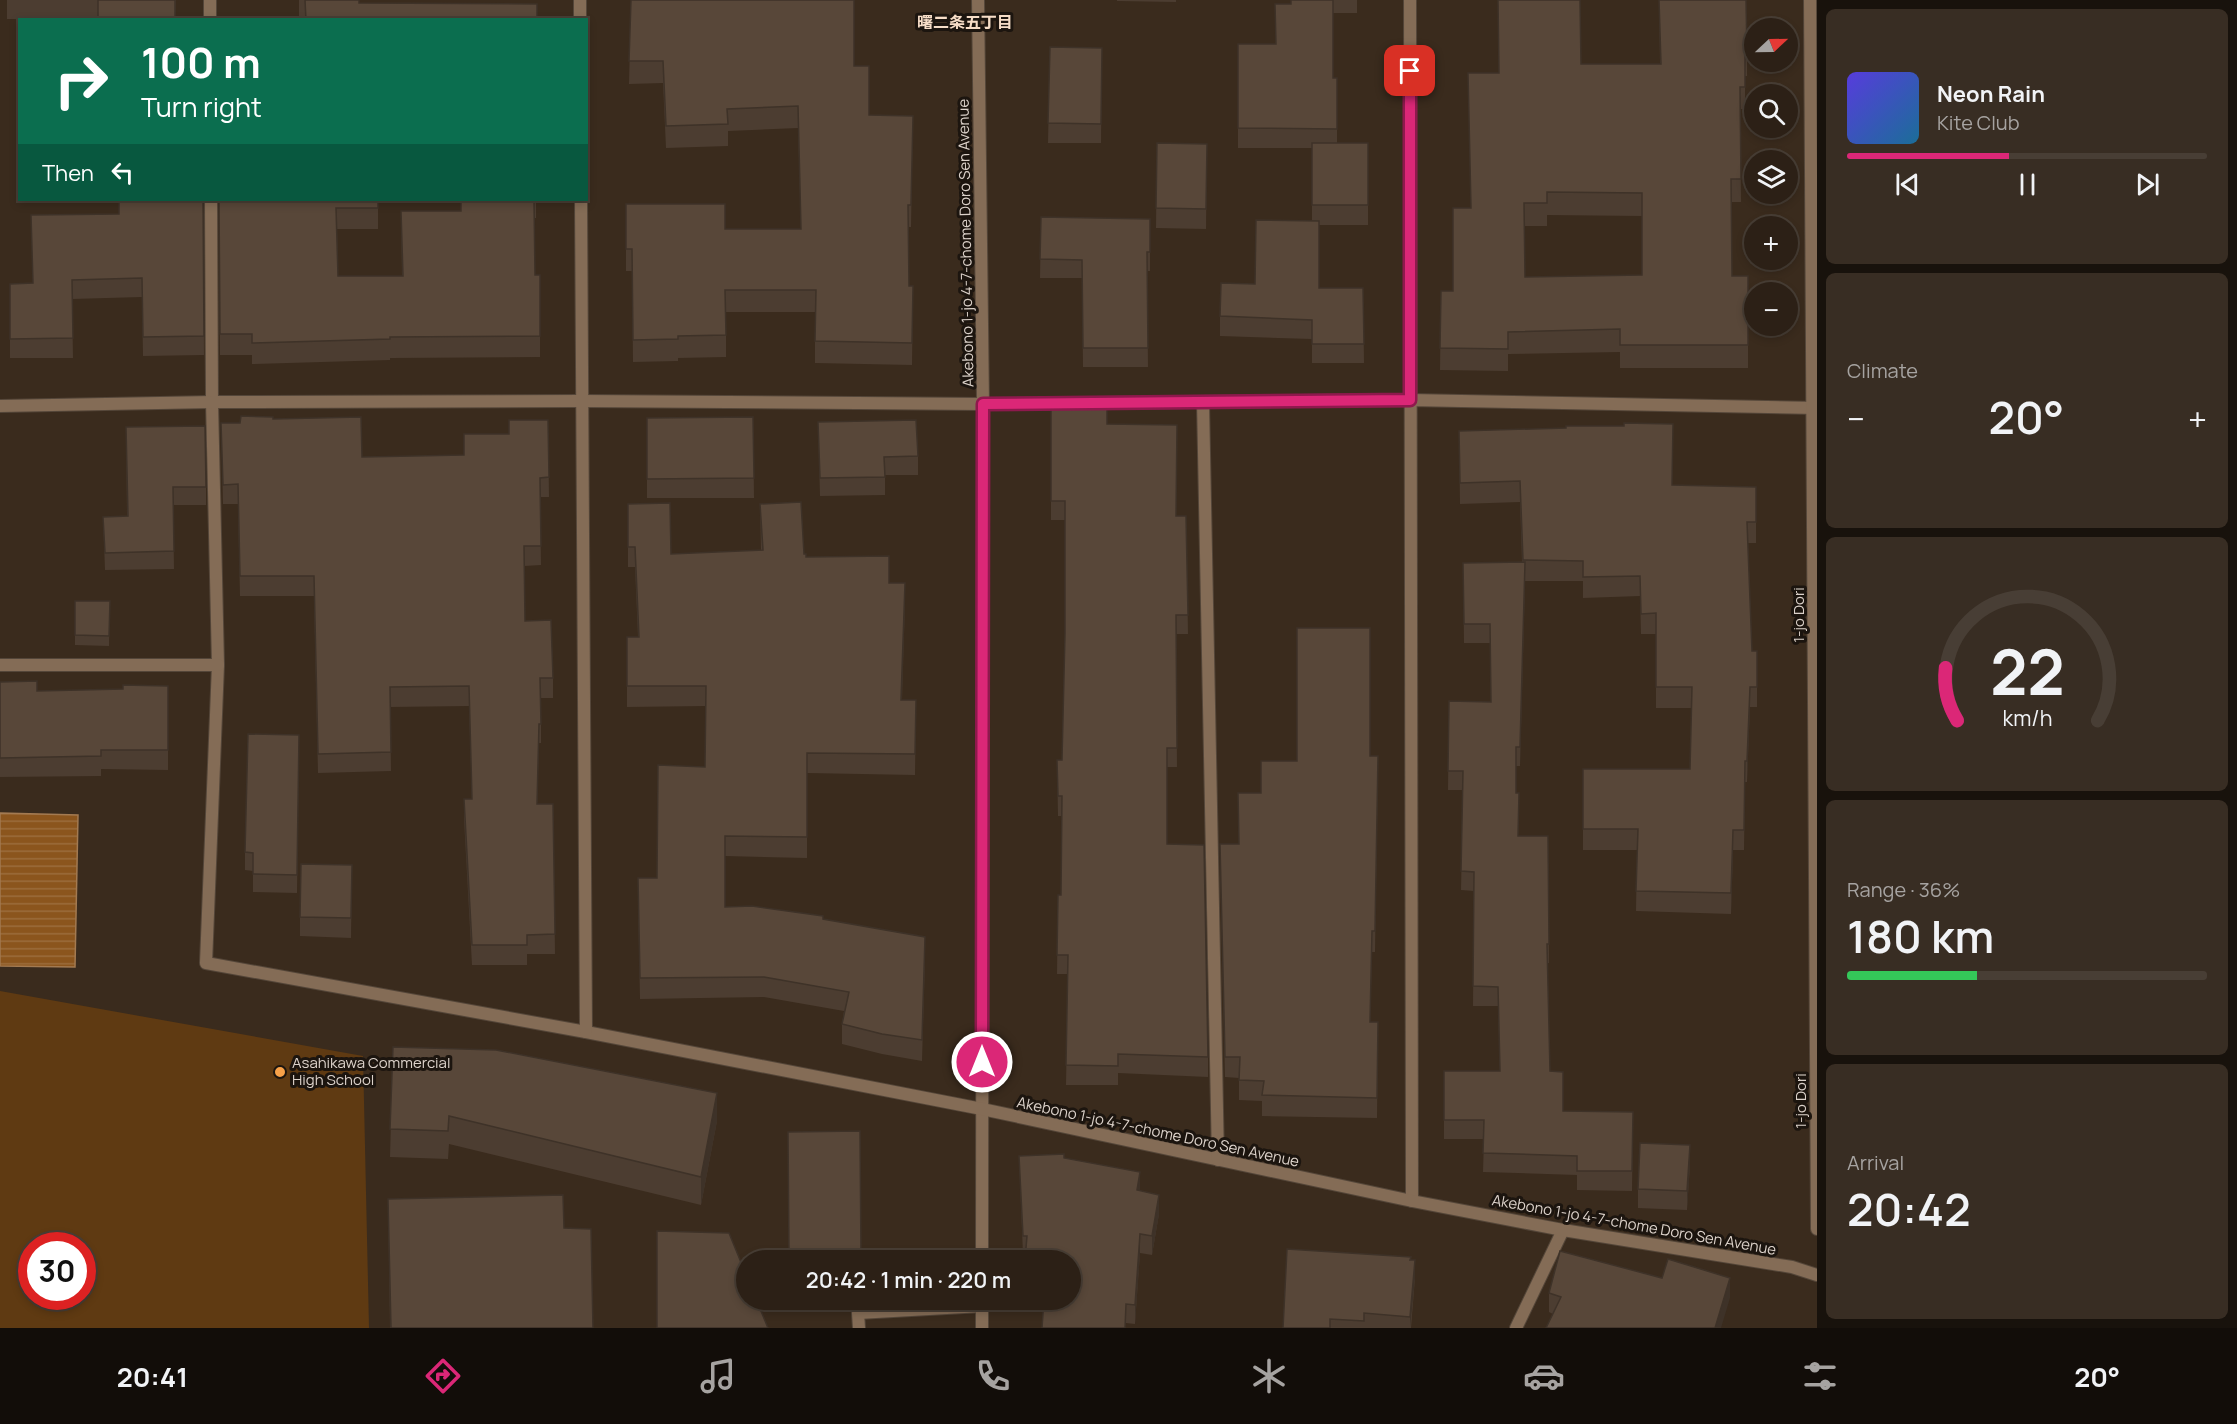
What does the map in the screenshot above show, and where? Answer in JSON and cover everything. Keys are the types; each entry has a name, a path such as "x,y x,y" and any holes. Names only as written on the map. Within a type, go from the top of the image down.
{"street":[{"path":"210,0 210,18"},
{"path":"580,0 580,18"},
{"name":"Akebono 1-jo 4-7-chome Doro Sen Avenue","path":"978,0 983,404 981,1109 1412,1201 1563,1230 1792,1267 1817,1275"},
{"path":"1410,0 1412,1201"},
{"name":"1-jo Dori","path":"1810,0 1814,182 1817,1229"},
{"path":"211,201 212,402 218,665 206,963 586,1032 981,1109 982,1250"},
{"path":"581,201 586,1032"},
{"path":"0,406 212,402 582,401 983,404 1410,400 1815,408"},
{"path":"1203,402 1218,1160"},
{"path":"0,665 218,665"},
{"path":"1516,1328 1563,1230"},
{"path":"859,1328 858,1313 895,1310"},
{"path":"982,1310 982,1328"}],"shaded area":[{"path":"0,813 78,815 75,967 0,966"},
{"path":"0,991 363,1056 369,1328 0,1328"}],"building":[{"path":"98,0 175,0 175,18 98,18"},
{"path":"305,0 359,0 359,3 537,4 537,18 306,18"},
{"path":"631,0 854,0 854,66 869,66 869,115 913,116 911,205 908,205 909,286 913,286 912,343 815,341 816,290 725,290 726,335 633,340 632,249 626,249 626,204 725,204 725,229 801,229 798,106 727,109 728,124 666,126 663,61 629,61"},
{"path":"1291,0 1333,0 1333,78 1337,78 1337,129 1238,128 1238,44 1276,44 1275,4 1291,4"},
{"path":"1498,0 1580,0 1581,64 1661,64 1659,0 1746,0 1745,84 1744,87 1740,87 1741,179 1731,179 1732,276 1748,276 1748,282 1744,282 1744,336 1748,336 1748,345 1620,345 1620,329 1508,332 1508,349 1440,348 1441,291 1453,291 1453,208 1471,208 1468,73 1499,73","holes":["1547,192 1642,193 1642,275 1525,277 1524,203 1547,203"]},
{"path":"1050,47 1102,48 1101,124 1048,123"},
{"path":"1157,143 1207,144 1206,209 1156,208"},
{"path":"1312,143 1368,143 1368,205 1312,205"},
{"path":"119,201 203,201 204,336 143,337 142,278 72,280 73,338 10,339 10,284 33,283 31,215 119,214"},
{"path":"219,201 378,201 378,208 336,208 338,276 403,276 401,211 461,211 461,201 534,201 535,275 540,275 540,336 390,337 390,339 252,343 252,334 220,334"},
{"path":"1041,217 1150,219 1150,252 1147,252 1148,348 1083,348 1082,260 1040,259"},
{"path":"1256,220 1319,221 1319,288 1363,288 1364,344 1312,344 1312,320 1220,316 1221,283 1255,284"},
{"path":"1051,407 1107,407 1107,424 1177,425 1176,516 1186,516 1188,615 1176,615 1177,748 1167,748 1167,844 1204,845 1208,1057 1118,1054 1118,1066 1066,1065 1068,955 1057,955 1058,895 1061,895 1062,796 1058,796 1057,760 1062,760 1065,501 1051,501"},
{"path":"241,416 273,417 273,419 361,417 362,457 464,455 464,434 509,434 509,420 548,420 549,477 540,478 541,546 524,546 525,621 551,620 553,678 540,678 541,724 539,724 537,804 553,804 555,934 527,935 527,945 472,945 464,799 472,799 469,686 390,687 391,752 318,754 314,576 240,576 238,484 223,485 221,423 240,423"},
{"path":"753,417 754,478 647,479 647,418"},
{"path":"916,420 918,456 884,457 885,477 820,478 818,422"},
{"path":"1624,423 1673,424 1672,485 1756,487 1756,522 1747,522 1752,651 1757,651 1757,687 1750,687 1747,761 1745,761 1744,830 1733,830 1731,893 1636,891 1638,829 1583,829 1583,769 1690,769 1692,687 1656,687 1656,613 1641,614 1640,576 1583,577 1583,561 1523,560 1520,481 1460,483 1459,431 1624,426"},
{"path":"205,426 206,487 173,487 174,551 105,553 103,517 128,516 126,427"},
{"path":"801,502 806,557 889,556 889,583 905,583 901,700 916,700 915,754 807,753 807,837 725,836 725,907 752,906 823,916 823,919 925,937 922,1040 882,1034 842,1024 849,992 764,977 640,978 638,878 657,878 658,765 705,767 706,686 627,686 627,637 639,637 635,547 628,547 628,504 670,503 671,554 763,550 760,504"},
{"path":"1525,562 1520,747 1516,747 1516,793 1519,793 1518,836 1548,836 1549,944 1547,944 1550,1071 1563,1072 1563,1111 1633,1112 1632,1171 1577,1171 1577,1156 1483,1153 1484,1120 1444,1120 1444,1071 1500,1071 1498,987 1473,986 1474,872 1461,871 1463,771 1448,771 1449,701 1491,702 1490,624 1464,624 1463,563"},
{"path":"75,601 110,601 109,636 75,635"},
{"path":"1297,628 1370,628 1370,756 1378,756 1375,931 1372,931 1370,1022 1378,1022 1377,1098 1262,1095 1264,1081 1239,1080 1240,1057 1225,1057 1220,844 1239,844 1238,793 1261,793 1261,761 1297,761"},
{"path":"37,681 37,691 123,689 123,685 168,686 168,750 101,750 101,756 0,758 0,682"},
{"path":"248,734 299,735 297,875 253,874 253,853 245,852"},
{"path":"301,864 352,865 351,918 300,917"},
{"path":"393,1047 496,1050 717,1093 701,1177 449,1116 448,1131 390,1129"},
{"path":"860,1131 861,1250 789,1250 788,1132"},
{"path":"1640,1143 1690,1145 1687,1191 1638,1189"},
{"path":"1064,1154 1064,1158 1140,1172 1137,1190 1159,1195 1152,1236 1140,1234 1135,1305 1126,1304 1125,1328 1042,1328 1043,1310 1081,1310 1081,1250 1026,1250 1027,1236 1023,1236 1019,1156"},
{"path":"563,1195 564,1228 591,1229 593,1328 391,1328 388,1199"},
{"path":"657,1231 729,1233 736,1250 736,1310 761,1310 768,1328 657,1328"},
{"path":"1287,1249 1411,1257 1410,1260 1415,1260 1410,1317 1364,1313 1364,1321 1330,1319 1330,1328 1283,1328"},
{"path":"1560,1251 1662,1278 1668,1259 1730,1278 1715,1328 1546,1328 1561,1297 1549,1293"}],"place":[{"name":"Asahikawa Commercial High School","path":"280,1072"}],"district":[{"name":"曙二条五丁目","path":"965,22"}],"route":[{"path":"982,1062 983,404 1410,400 1410,71"}]}
